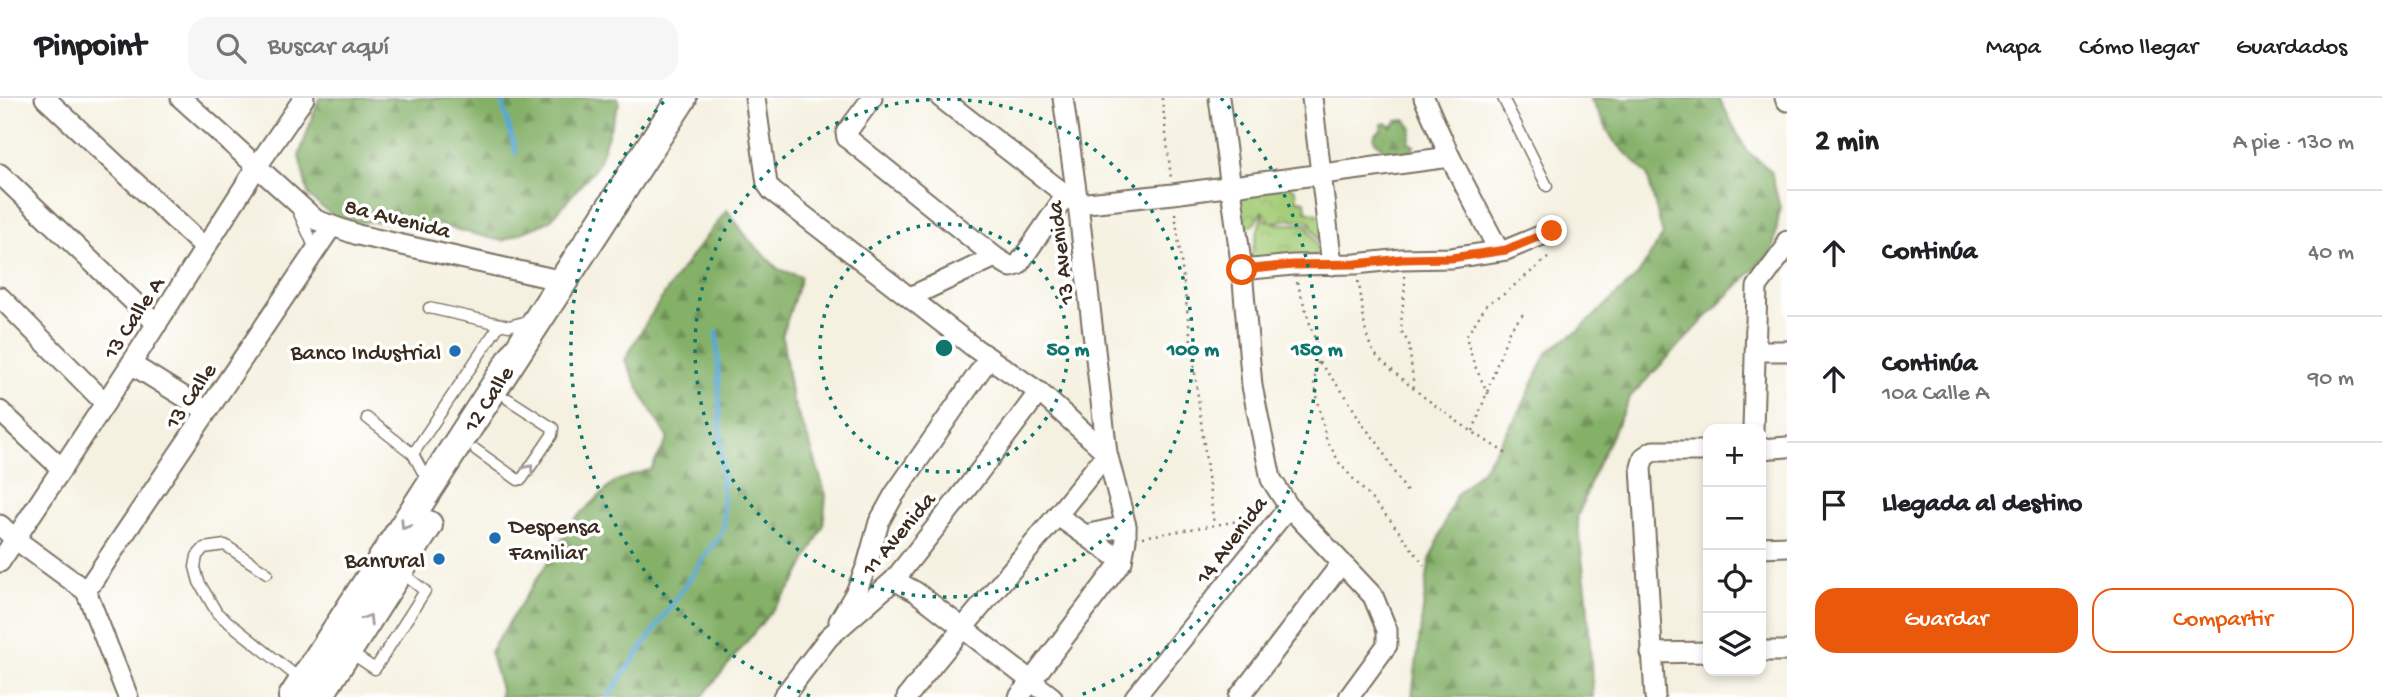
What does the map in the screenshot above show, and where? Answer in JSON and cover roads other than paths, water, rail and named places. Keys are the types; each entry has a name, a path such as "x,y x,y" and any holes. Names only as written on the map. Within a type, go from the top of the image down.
{"main road":[{"name":"12 Calle","path":"305,692 348,651 701,98"},
{"name":"12 Calle","path":"305,692 430,486 675,104"}],"street":[{"path":"45,98 205,247"},
{"name":"8a Avenida","path":"181,98 316,220 358,235 563,281"},
{"name":"13 Calle A","path":"0,562 304,98"},
{"path":"755,98 767,184 772,191 989,358 1039,392 1107,453 907,697"},
{"path":"872,98 846,133 846,138 1003,262 1018,265 1072,199"},
{"path":"941,98 1072,199 1173,194 1450,157"},
{"name":"13 Avenida","path":"1025,689 1122,562 1126,533 1107,453 1072,199 1063,98"},
{"name":"14 Avenida","path":"1135,697 1289,507 1271,479 1252,386 1242,270 1219,98"},
{"path":"1312,98 1332,265"},
{"path":"1424,98 1450,157 1499,251"},
{"path":"0,174 157,324"},
{"name":"13 Calle","path":"86,591 332,226"},
{"path":"1242,270 1451,258 1499,251 1552,231"},
{"path":"1753,424 1757,287 1787,246 1787,242"},
{"path":"910,296 1003,262"},
{"path":"0,297 105,403"},
{"path":"1756,351 1787,351"},
{"path":"829,637 856,592 879,522 894,495 989,358"},
{"path":"131,364 207,411"},
{"name":"11 Avenida","path":"783,697 829,637 894,580 1039,392"},
{"path":"0,411 62,469"},
{"path":"1766,449 1787,447"},
{"path":"1655,697 1641,467 1644,457 1653,451 1703,451"},
{"path":"1289,507 1373,596 1387,630 1387,645 1349,697"},
{"path":"1058,516 1122,562"},
{"path":"0,525 86,591 128,697"},
{"path":"1085,535 1126,533"},
{"path":"1766,547 1787,546"},
{"path":"1239,697 1341,564"},
{"path":"894,580 916,592 962,628 1025,689 1052,697"},
{"path":"1766,651 1787,651"},
{"path":"1651,653 1703,652"}],"lane":[{"path":"1503,98 1547,186"},
{"path":"293,201 316,252"},
{"path":"429,308 509,326 539,318"},
{"path":"413,454 500,324"},
{"path":"476,450 518,480 522,479 552,435 553,428 508,399"},
{"path":"367,418 413,454 430,486"},
{"path":"267,573 225,545 204,548 197,556 195,567 199,582 217,613 305,692"}],"waterway":[{"path":"501,98 516,153"},
{"path":"608,697 724,529 717,332"}],"place":[{"name":"Banco Industrial","path":"455,351"},
{"name":"Despensa Familiar","path":"495,538"},
{"name":"Banrural","path":"439,559"}]}
